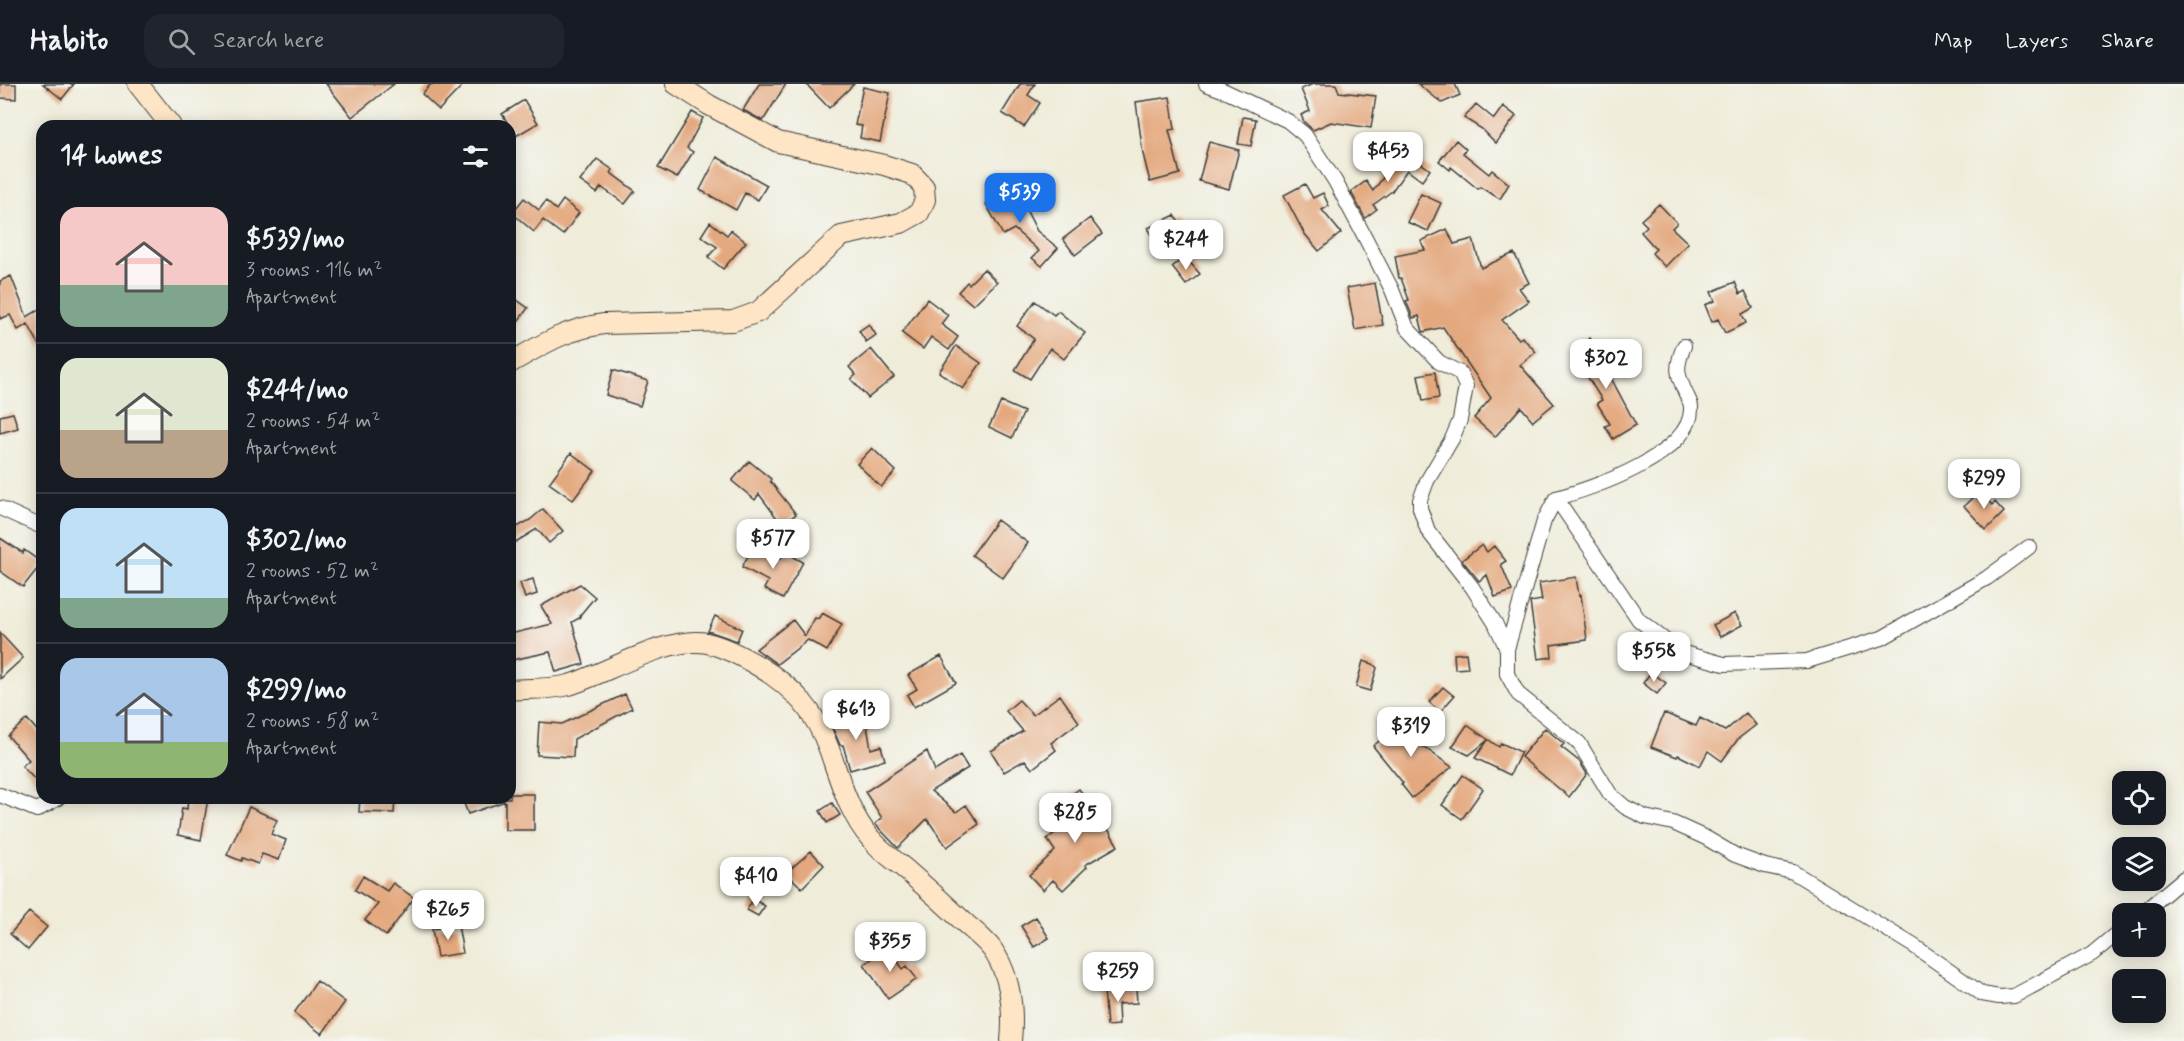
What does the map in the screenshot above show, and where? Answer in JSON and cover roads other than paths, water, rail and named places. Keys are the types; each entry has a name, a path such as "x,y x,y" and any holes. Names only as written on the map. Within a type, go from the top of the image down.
{"main road":[{"path":"138,84 166,120"},
{"path":"516,360 558,335 585,327 604,324 733,321 758,312 840,237 901,223 919,213 925,200 924,187 912,174 885,165 778,142 709,105 676,84"},
{"path":"516,690 566,686 664,647 695,642 707,643 723,649 770,673 790,688 807,706 818,724 847,797 870,839 932,892 992,950 1007,981 1011,999 1013,1021 1011,1041"}],"street":[{"path":"1206,84 1288,121 1305,135 1335,181 1356,220 1392,290 1407,328 1439,362 1460,373 1466,386 1460,420 1427,481 1420,500 1420,508 1428,531 1472,587 1495,623 1507,649"},
{"path":"1684,346 1678,360 1677,376 1691,407 1689,423 1682,435 1655,458 1602,483 1556,498 1544,521 1507,649 1508,674 1518,694 1579,743 1610,794 1625,807 1645,817 1673,823 1706,838 1735,855 1765,866 1793,872 1914,946 1982,994 1999,997 2014,996 2092,954 2112,937"},
{"path":"1556,498 1639,620 1680,652 1724,664 1807,661 1882,638 1987,578 2029,547"},
{"path":"0,508 36,524"},
{"path":"0,795 37,810 48,804"},
{"path":"2154,903 2184,878"}]}
